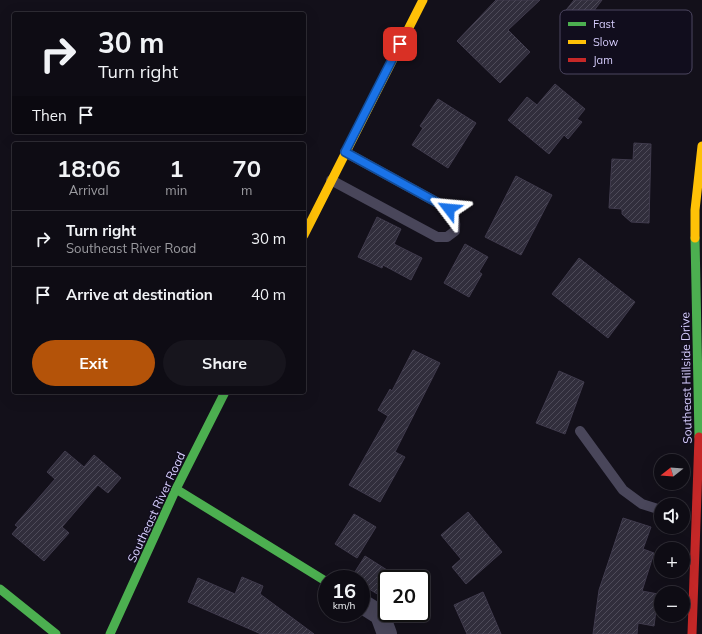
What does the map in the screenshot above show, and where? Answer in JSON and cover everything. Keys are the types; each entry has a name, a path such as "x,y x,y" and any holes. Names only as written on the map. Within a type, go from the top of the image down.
{"street":[{"path":"306,231 423,0"},
{"name":"Southeast Hillside Drive","path":"692,634 699,464 695,210 702,146"},
{"name":"Southeast River Road","path":"110,634 176,490 224,394"},
{"path":"176,490 318,577"},
{"path":"0,589 56,634"},
{"path":"370,609 380,615 387,634"}],"lane":[{"path":"332,180 437,237 446,237 455,231 456,223 453,214 449,209 345,152"},
{"path":"580,431 603,465 623,490 642,504 654,508"},
{"path":"690,515 697,516"}],"building":[{"path":"496,0 540,0 508,30 530,52 500,83 457,41"},
{"path":"574,0 602,0 594,10 566,10"},
{"path":"555,84 585,109 577,119 582,122 568,139 564,135 549,154 508,120 527,97 537,105"},
{"path":"438,99 476,123 448,168 412,145 423,128 420,126"},
{"path":"634,143 651,144 649,223 631,222 622,214 622,209 609,208 612,159 633,160"},
{"path":"516,176 552,195 521,255 485,237"},
{"path":"377,217 401,229 394,244 422,258 411,280 383,265 382,268 358,257"},
{"path":"465,244 488,257 479,272 482,274 469,297 444,283"},
{"path":"579,258 635,302 608,338 552,294"},
{"path":"413,350 440,363 395,452 405,457 380,502 349,485 388,416 378,410 390,389 392,391"},
{"path":"559,371 584,382 565,434 536,423"},
{"path":"65,451 84,467 94,455 121,478 108,493 98,485 62,527 69,533 44,561 12,534 18,527 15,525 55,479 47,472"},
{"path":"468,512 502,552 466,584 452,567 461,559 441,535"},
{"path":"354,514 376,527 357,558 335,544"},
{"path":"623,518 651,527 643,549 654,553 642,591 654,593 654,626 638,623 637,634 593,634 599,590"},
{"path":"365,556 387,570 378,570 378,594 370,590 370,570 356,570"},
{"path":"242,577 263,586 260,594 314,634 261,634 188,602 198,578 235,594"},
{"path":"483,592 501,634 467,634 454,605"}],"traffic: fast":[{"path":"695,238 699,437"},
{"path":"110,634 176,489 224,394"},
{"path":"176,489 318,576"},
{"path":"0,589 56,634"}],"traffic: slow":[{"path":"306,231 423,0"},
{"path":"695,238 695,210 702,146"}],"traffic: jam":[{"path":"692,634 699,437"}],"route":[{"path":"400,44 345,152 449,209"}]}
